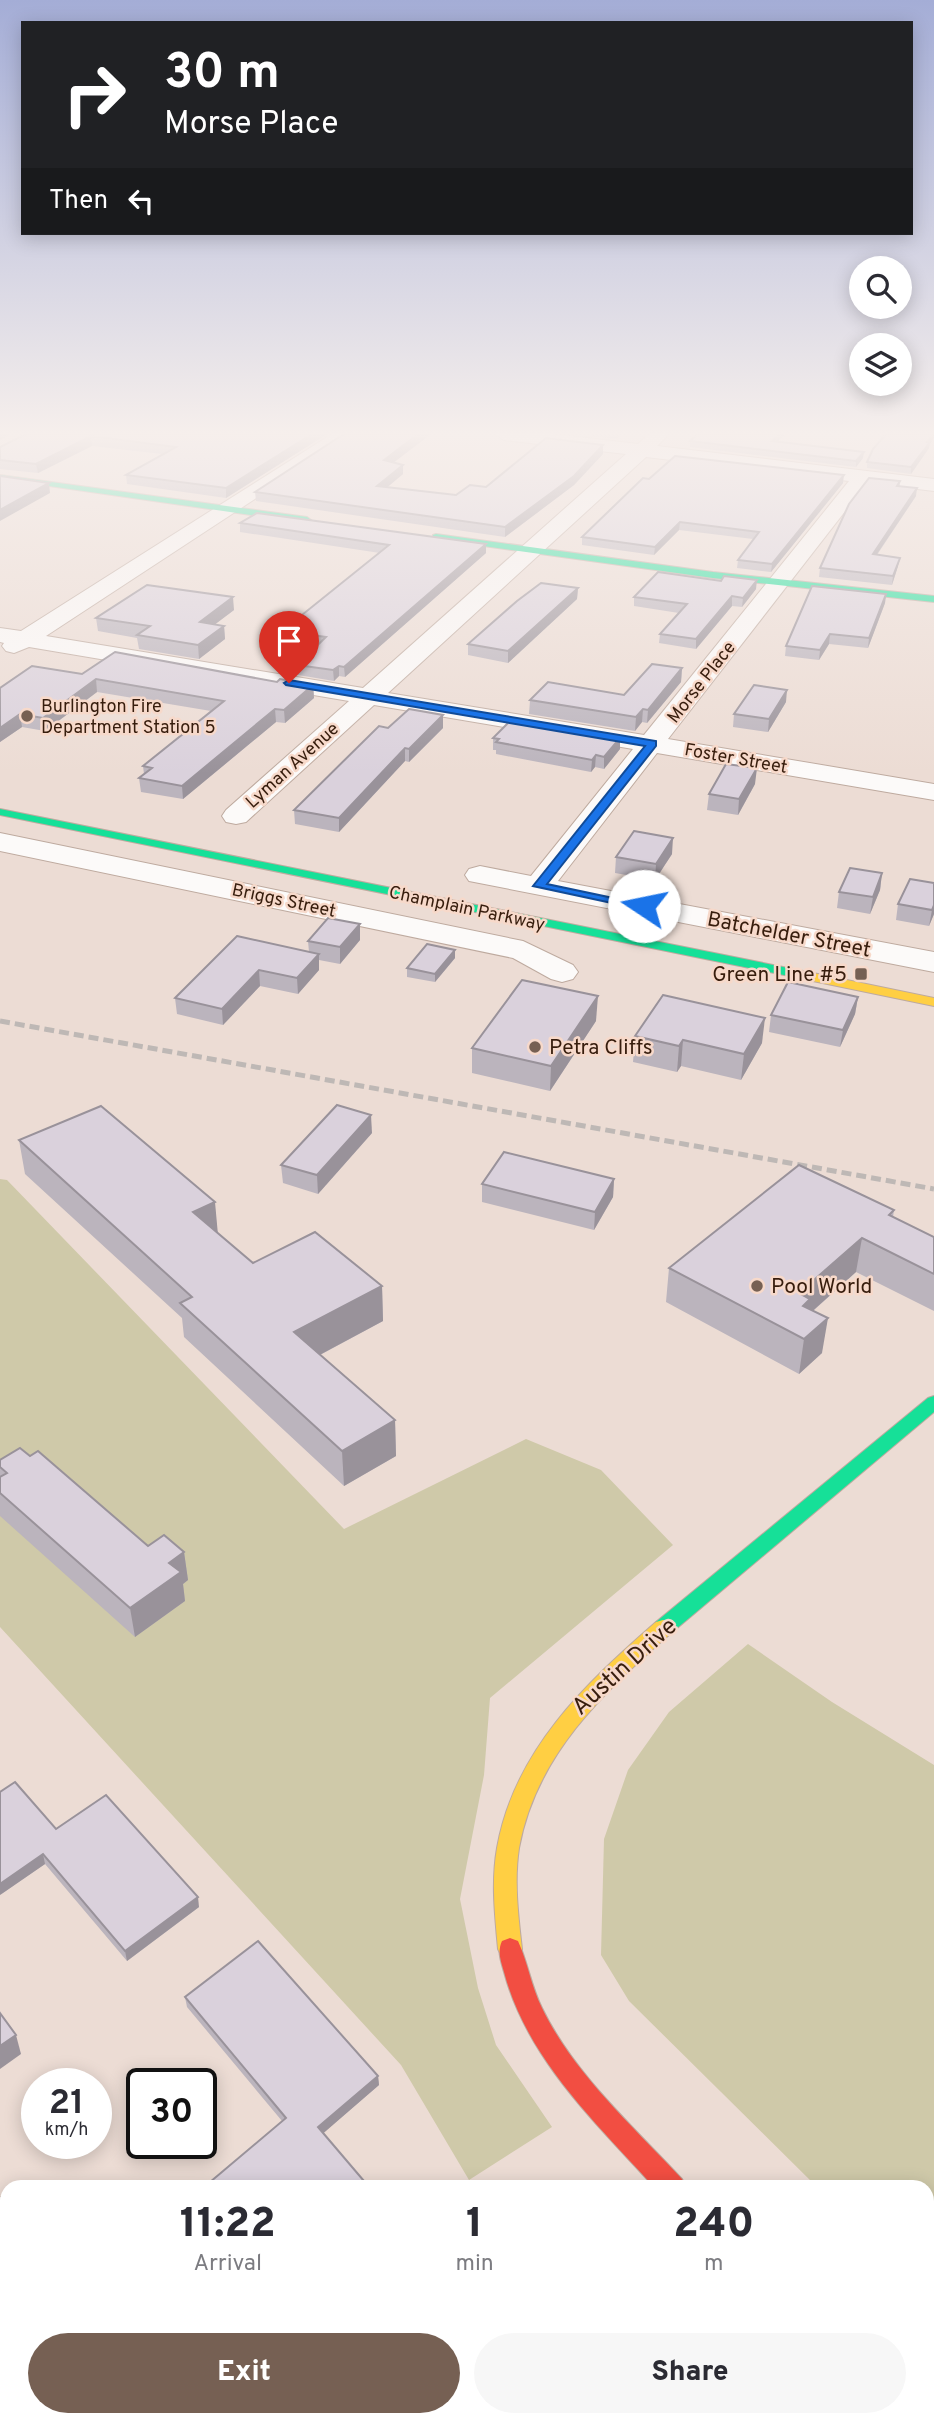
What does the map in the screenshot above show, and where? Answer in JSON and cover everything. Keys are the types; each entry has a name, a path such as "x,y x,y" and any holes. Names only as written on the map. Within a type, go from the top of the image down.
{"main road":[{"path":"505,547 779,584 934,599"},
{"name":"Champlain Parkway","path":"0,812 934,1002"},
{"name":"Austin Drive","path":"649,2179 555,2050 525,2000 516,1972 505,1915 504,1864 524,1786 548,1742 583,1698 934,1402"}],"street":[{"path":"0,655 12,637 165,547"},
{"name":"Lyman Avenue","path":"236,816 535,547"},
{"name":"Morse Place","path":"539,886 808,547"},
{"name":"Foster Street","path":"12,637 934,792"},
{"name":"Briggs Street","path":"0,842 523,951 562,972"},
{"name":"Batchelder Street","path":"480,875 934,962"}],"shaded area":[{"path":"0,1179 7,1180 344,1529 526,1439 601,1470 673,1545 490,1698 484,1775 460,1899 478,1988 496,2045 552,2127 469,2180 401,2065 0,1627"},
{"path":"748,1644 832,1702 934,1765 934,2180 810,2180 629,2001 601,1955 604,1839 628,1770 669,1712"}],"building":[{"path":"386,547 482,547 344,667 339,666 333,670 297,665 326,637 282,631"},
{"path":"748,547 786,547 772,564 738,560"},
{"path":"829,547 878,547 873,554 900,558 893,576 820,568"},
{"path":"658,572 721,581 724,576 757,580 743,598 732,596 696,639 660,634 687,604 634,597"},
{"path":"541,583 578,588 508,651 468,644 517,601"},
{"path":"147,585 233,597 200,622 224,626 198,645 137,635 150,626 96,618"},
{"path":"812,586 886,594 869,638 830,634 820,650 786,646"},
{"path":"115,652 277,682 280,679 313,685 284,710 275,709 182,786 139,778 152,768 143,766 224,701 96,679 43,718 20,714 0,728 0,688 32,666 82,674"},
{"path":"652,664 682,668 648,710 643,709 636,717 530,700 548,682 624,695"},
{"path":"754,685 787,690 769,719 734,714"},
{"path":"409,709 443,715 409,749 405,748 339,818 294,810 379,726 388,728"},
{"path":"512,719 620,738 604,757 596,755 592,760 496,742 499,739 493,738"},
{"path":"726,764 757,768 739,799 709,794"},
{"path":"634,831 673,838 656,864 616,857"},
{"path":"850,868 882,873 873,897 839,892"},
{"path":"910,879 934,883 932,910 898,904"},
{"path":"328,918 360,924 340,947 308,941"},
{"path":"237,936 319,954 297,978 259,970 222,1009 175,998"},
{"path":"427,944 455,950 435,974 407,968"},
{"path":"522,980 598,996 551,1066 472,1048"},
{"path":"788,982 858,997 843,1030 771,1015"},
{"path":"663,995 765,1018 744,1054 683,1040 679,1046 635,1036"},
{"path":"337,1105 371,1115 317,1175 281,1165"},
{"path":"101,1106 215,1202 193,1212 253,1263 315,1232 382,1286 294,1332 395,1420 342,1451 180,1303 192,1297 19,1140"},
{"path":"504,1152 614,1179 595,1212 482,1184"},
{"path":"799,1165 894,1210 889,1215 934,1237 934,1274 862,1238 799,1293 810,1299 803,1306 828,1318 804,1339 669,1268"},
{"path":"20,1448 30,1456 38,1451 148,1546 164,1535 184,1552 169,1563 181,1572 130,1608 0,1493 0,1477 7,1473 0,1467 0,1460"},
{"path":"15,1782 56,1829 106,1795 198,1897 125,1951 43,1854 0,1884 0,1792"},
{"path":"258,1941 378,2076 318,2127 363,2180 212,2180 286,2118 185,1997"},
{"path":"0,2013 16,2035 0,2046"}],"railway":[{"path":"0,1021 934,1189"}],"traffic: fast":[{"path":"510,547 713,575 934,599"},
{"path":"0,812 813,977"},
{"path":"663,1628 934,1402"}],"traffic: slow":[{"path":"813,977 934,1002"},
{"path":"510,1949 505,1896 508,1849 519,1806 537,1766 561,1730 590,1695 663,1628"}],"traffic: jam":[{"path":"510,1949 519,1984 552,2049 598,2107 666,2180"}],"place":[{"name":"Burlington Fire Department Station 5","path":"27,716"},
{"name":"Green Line #5","path":"861,974"},
{"name":"Petra Cliffs","path":"535,1047"},
{"name":"Pool World","path":"757,1286"}],"route":[{"path":"289,683 652,744 539,886 644,906"}]}
